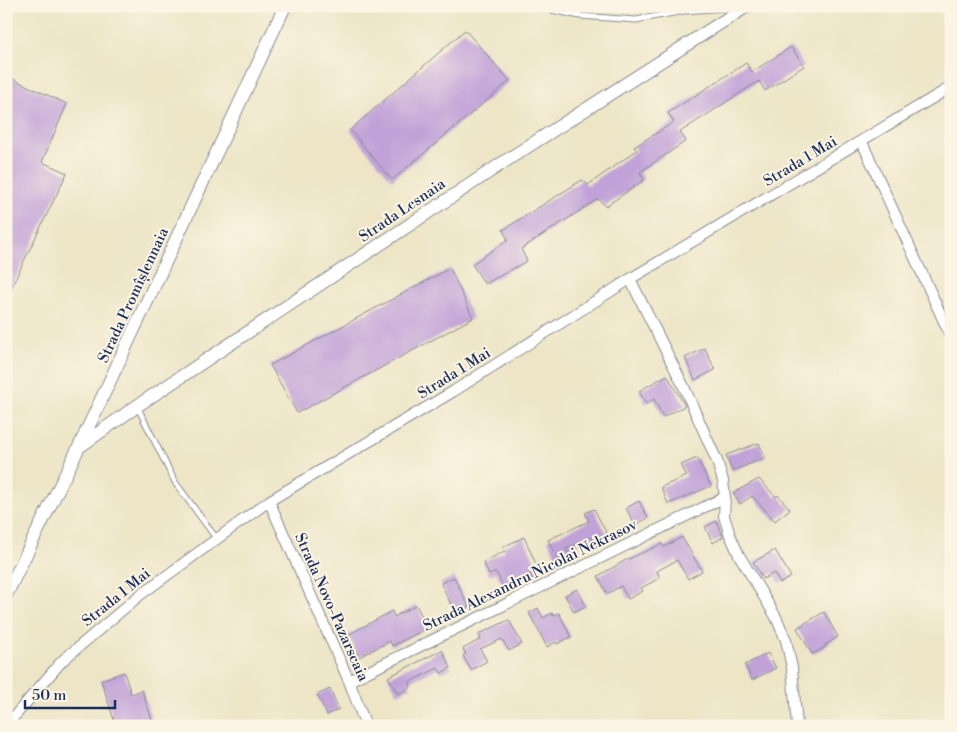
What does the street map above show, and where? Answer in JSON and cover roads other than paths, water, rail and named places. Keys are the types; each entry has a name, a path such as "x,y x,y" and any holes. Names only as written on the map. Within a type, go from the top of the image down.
{"street":[{"name":"Strada Promîșlennaia","path":"6,596 79,447 285,6"},
{"name":"Strada Lesnaia","path":"79,447 137,406 510,158 746,6"},
{"name":"Strada 1 Mai","path":"6,726 62,661 140,595 268,500 454,391 630,279 862,142 951,87"},
{"path":"862,142 951,337"},
{"path":"630,279 684,386 717,461 725,497 724,516 730,535 739,555 776,617 786,640 792,668 797,726"},
{"name":"Strada Alexandru Nicolai Nekrasov","path":"349,681 725,497"},
{"name":"Strada Novo-Pazarscaia","path":"268,500 349,681 366,726"}],"lane":[{"path":"533,6 580,16 636,20 684,11 746,6"},
{"path":"137,406 175,482 216,538"}]}
